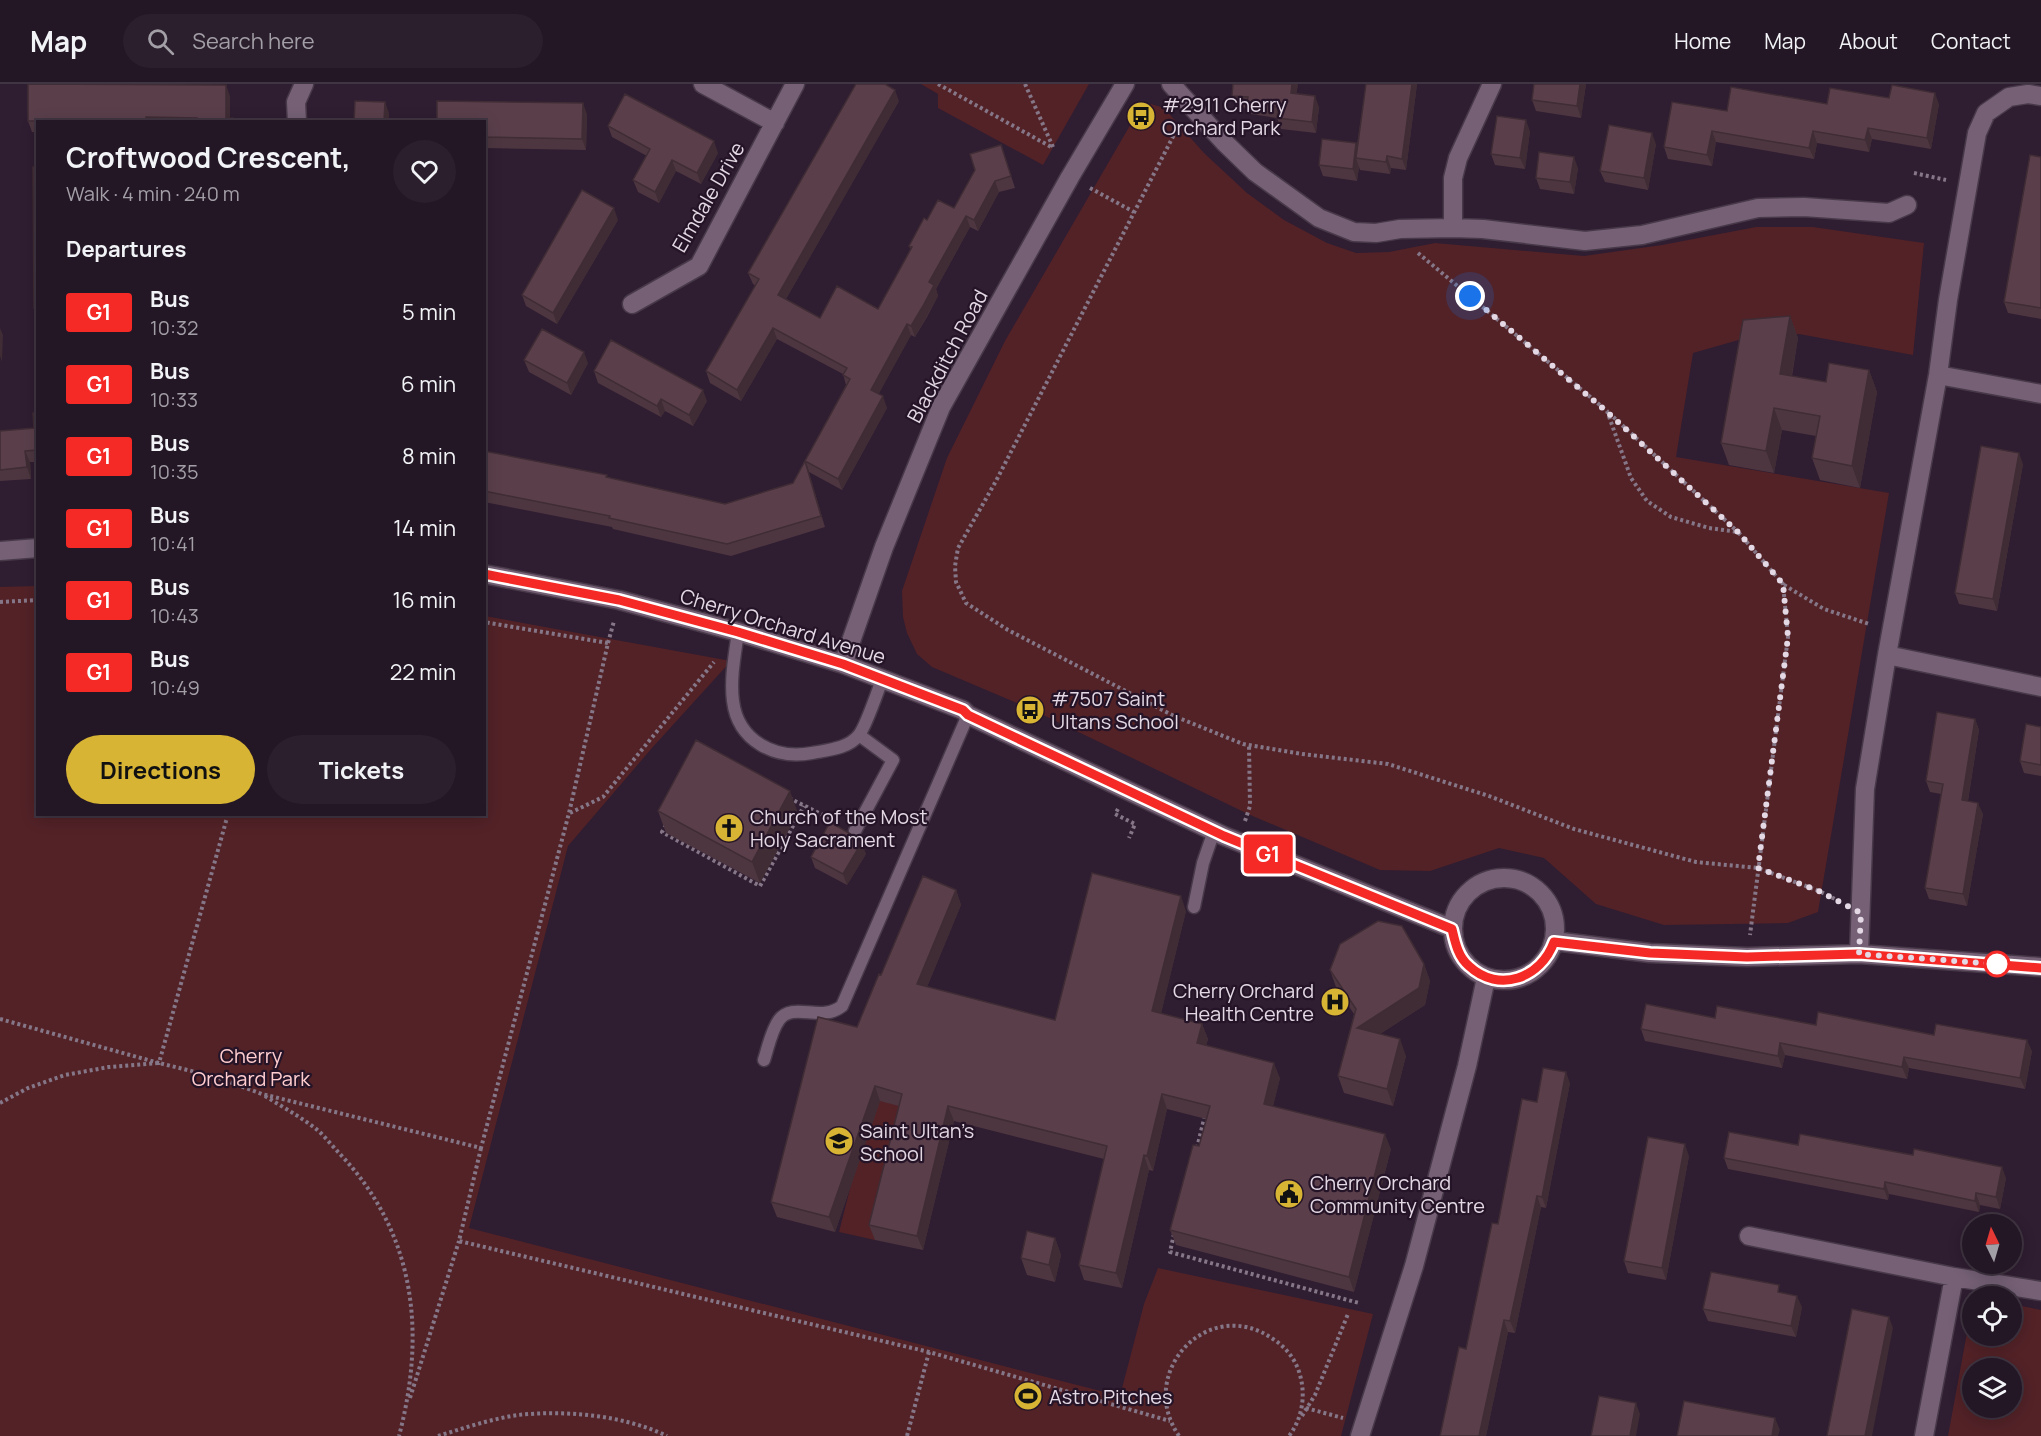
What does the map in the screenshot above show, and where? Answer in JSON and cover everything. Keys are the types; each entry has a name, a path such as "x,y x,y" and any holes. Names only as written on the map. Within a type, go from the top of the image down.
{"street":[{"path":"297,120 296,102 304,84"},
{"path":"704,84 775,123"},
{"name":"Elmdale Drive","path":"632,304 699,266 795,84"},
{"name":"Blackditch Road","path":"843,664 884,547 941,407 1125,84"},
{"path":"1171,84 1255,172 1319,218 1354,232 1483,229 1585,241 1642,235 1758,208 1804,207 1889,213 1907,206"},
{"path":"1453,228 1453,178 1458,158 1492,84"},
{"path":"1859,954 1865,789 1938,375 1948,300 1977,133 1986,113 2009,97 2028,94 2041,96"},
{"path":"1938,375 2041,394"},
{"path":"0,551 36,548"},
{"name":"Cherry Orchard Avenue","path":"486,574 619,600 738,632 843,664 963,710 968,715 1238,842 1452,929"},
{"path":"1887,655 2041,687"},
{"path":"1500,878 1522,881 1538,890 1550,905 1556,930 1551,952 1540,966 1525,976 1510,980 1486,978 1468,966 1456,949 1452,929 1461,902 1480,884 1500,878"},
{"path":"1554,942 1650,953 1747,957 1859,954 2041,968"},
{"path":"1361,1430 1414,1266 1467,1066 1486,978"},
{"path":"1749,1236 1954,1277 2041,1291"},
{"path":"1924,1436 1954,1277"}],"lane":[{"path":"738,632 733,703 740,723 750,739 769,750 802,754 848,744 859,735 882,680"},
{"path":"764,1060 777,1022 783,1016 789,1012 829,1013 842,1006 968,715"},
{"path":"855,831 893,760 859,735"},
{"path":"1194,907 1203,863 1214,831"}],"path":[{"path":"938,84 1053,148 1025,84"},
{"path":"1190,104 996,481 958,548 955,566 956,582 966,603 1008,630 1174,716 1249,745 1388,764 1489,796 1574,829 1696,862 1758,868 1819,891 1861,913"},
{"path":"1914,173 1968,185"},
{"path":"1070,177 1134,212"},
{"path":"1401,230 1418,253 1606,411 1738,532 1783,584 1824,609 1892,630"},
{"path":"1606,411 1631,478 1647,501 1671,517 1709,528 1738,532"},
{"path":"1747,957 1788,637 1783,584"},
{"path":"0,602 36,600"},
{"path":"399,1436 459,1241 481,1148 569,813 608,643 486,622"},
{"path":"569,813 603,796 738,632"},
{"path":"1238,842 1251,806 1249,745"},
{"path":"785,795 855,831"},
{"path":"666,823 662,832 760,886 804,806"},
{"path":"159,1063 227,816"},
{"path":"0,1019 216,1077 262,1094 481,1148"},
{"path":"0,1103 28,1088 65,1075 109,1067 159,1063"},
{"path":"262,1094 316,1129 361,1176 393,1232 411,1295 414,1360 406,1412"},
{"path":"1196,1150 1208,1105"},
{"path":"1176,1230 1170,1252 1359,1303"},
{"path":"459,1241 929,1352 1170,1421"},
{"path":"1289,1436 1315,1395 1348,1314"},
{"path":"1179,1436 1170,1421 1165,1392 1169,1372 1176,1357 1197,1336 1214,1329 1232,1326 1250,1328 1267,1334 1281,1344 1293,1359 1302,1381 1303,1405 1294,1429 1294,1436"},
{"path":"907,1436 929,1352"},
{"path":"1306,1408 1361,1430"},
{"path":"438,1436 518,1415 563,1413 621,1421 667,1436"}],"green space":[{"path":"921,84 1089,84 1043,165 938,108 938,94"},
{"path":"1151,104 1164,108 1204,153 1247,193 1284,220 1327,243 1356,253 1389,252 1435,243 1584,256 1662,245 1756,227 1813,227 1924,243 1913,355 1799,334 1749,337 1693,353 1676,457 1889,493 1818,912 1788,923 1664,925 1596,904 1544,858 1499,848 1430,871 1380,870 1248,814 1033,710 932,667 917,654 907,633 903,617 902,591 947,458 1005,341 1136,115 1142,108"},
{"name":"Cherry Orchard Park","path":"36,586 36,816 486,816 486,616 731,661 568,846 469,1228 1120,1396 1144,1304 1158,1268 1373,1314 1341,1436 0,1436 0,587"},
{"path":"882,1062 909,1101 875,1240 839,1232"},
{"path":"2022,1306 2041,1310 2041,1436 1948,1436 1962,1360 1962,1418 2022,1418 2022,1358 1962,1358 1965,1346 2022,1346"}],"building":[{"path":"28,84 226,85 226,119 233,118 233,120 197,120 197,118 146,117 146,120 28,121"},
{"path":"856,84 885,84 895,90 778,295 820,318 837,286 878,309 912,247 909,246 924,218 927,220 938,200 954,208 975,170 970,154 1001,145 1011,176 995,181 974,220 966,216 929,282 934,285 923,306 911,326 907,324 871,390 883,396 838,479 805,461 850,379 843,375 847,368 773,328 737,390 706,371 759,279 748,273"},
{"path":"1233,84 1292,84 1291,93 1315,96 1312,122 1277,118 1278,107 1247,103 1248,97 1232,96"},
{"path":"1366,84 1412,84 1402,159 1387,156 1386,162 1356,158"},
{"path":"1534,84 1580,84 1577,106 1532,100"},
{"path":"1892,85 1935,93 1927,138 1868,128 1865,140 1813,131 1809,148 1712,131 1707,155 1664,147 1672,102 1727,111 1731,87 1827,104 1830,88 1889,98"},
{"path":"625,94 714,141 697,173 672,160 655,192 633,180 650,149 608,126"},
{"path":"355,101 385,102 384,120 354,120"},
{"path":"437,101 583,103 582,139 486,137 486,120 437,120"},
{"path":"1497,116 1526,120 1520,158 1491,154"},
{"path":"1609,125 1652,133 1644,178 1600,171"},
{"path":"1322,139 1356,143 1353,169 1319,165"},
{"path":"1539,152 1574,157 1570,182 1536,178"},
{"path":"2030,155 2041,157 2041,308 2004,302"},
{"path":"33,167 36,167 36,308 34,308"},
{"path":"582,190 614,208 553,313 522,295"},
{"path":"1790,316 1780,374 1826,382 1829,363 1869,370 1852,466 1812,458 1820,416 1774,408 1766,451 1721,443 1743,320"},
{"path":"542,329 584,352 567,383 524,360"},
{"path":"611,340 703,390 689,415 661,399 657,406 594,371"},
{"path":"33,413 36,413 36,450 25,451 27,467 0,470 0,431 34,428"},
{"path":"1981,446 2019,453 1993,599 1955,593"},
{"path":"486,451 607,475 606,477 725,504 793,483 805,461 821,516 727,544 609,518 610,516 486,491"},
{"path":"1937,712 1975,719 1962,800 1978,803 1963,894 1925,888 1943,784 1926,781"},
{"path":"2026,724 2041,727 2041,765 2020,761"},
{"name":"Church of the Most Holy Sacrament","path":"696,740 790,791 752,862 658,811"},
{"path":"830,822 862,842 843,874 811,857"},
{"path":"1092,873 1181,896 1152,1011 1202,1024 1197,1043 1274,1063 1264,1104 1385,1134 1349,1277 1170,1230 1193,1145 1199,1146 1210,1106 1162,1094 1147,1156 1144,1155 1116,1273 1079,1265 1107,1146 948,1106 917,1236 869,1225 902,1094 875,1086 829,1217 771,1202 818,1017 857,1027 923,876 956,890 917,984 1055,1020"},
{"path":"1378,921 1402,926 1424,964 1419,988 1357,1028 1400,1039 1387,1089 1338,1076 1356,1009 1330,970 1340,944"},
{"path":"1646,1004 1715,1018 1717,1006 1816,1025 1818,1012 1934,1035 1936,1024 2027,1040 2020,1078 1904,1057 1902,1067 1780,1043 1778,1056 1641,1029"},
{"path":"1543,1068 1566,1072 1542,1197 1537,1196 1510,1321 1504,1320 1479,1436 1440,1436 1459,1347 1466,1349 1492,1223 1498,1224 1522,1099 1537,1102"},
{"path":"1729,1132 1798,1145 1800,1134 1913,1155 1914,1149 2002,1167 1996,1197 1976,1193 1975,1201 1885,1182 1884,1189 1724,1158"},
{"path":"1648,1137 1685,1144 1662,1268 1624,1261"},
{"path":"1027,1231 1055,1238 1049,1265 1021,1258"},
{"path":"1711,1272 1779,1285 1778,1292 1797,1296 1791,1326 1703,1309"},
{"path":"1852,1309 1889,1317 1865,1436 1827,1436"},
{"path":"1599,1396 1636,1403 1630,1436 1591,1436"},
{"path":"1684,1401 1775,1418 1772,1436 1677,1436"}],"bus line":[{"name":"G1","path":"486,574 619,600 738,632 843,664 963,710 968,715 1224,836 1452,929 1456,949 1468,966 1486,978 1510,980 1525,976 1540,966 1551,952 1554,942 1650,953 1747,957 1859,954 2041,968"}],"place":[{"name":"#2911 Cherry Orchard Park","path":"1141,116"},
{"name":"#7507 Saint Ultans School","path":"1030,710"},
{"name":"Church of the Most Holy Sacrament","path":"729,828"},
{"name":"Cherry Orchard Health Centre","path":"1335,1002"},
{"name":"Saint Ultan’s School","path":"839,1141"},
{"name":"Cherry Orchard Community Centre","path":"1289,1194"},
{"name":"Astro Pitches","path":"1028,1396"}],"route":[{"path":"1470,296 1606,411 1738,532 1783,584 1788,637 1758,868 1819,891 1861,913 1859,954 1997,964"}]}
